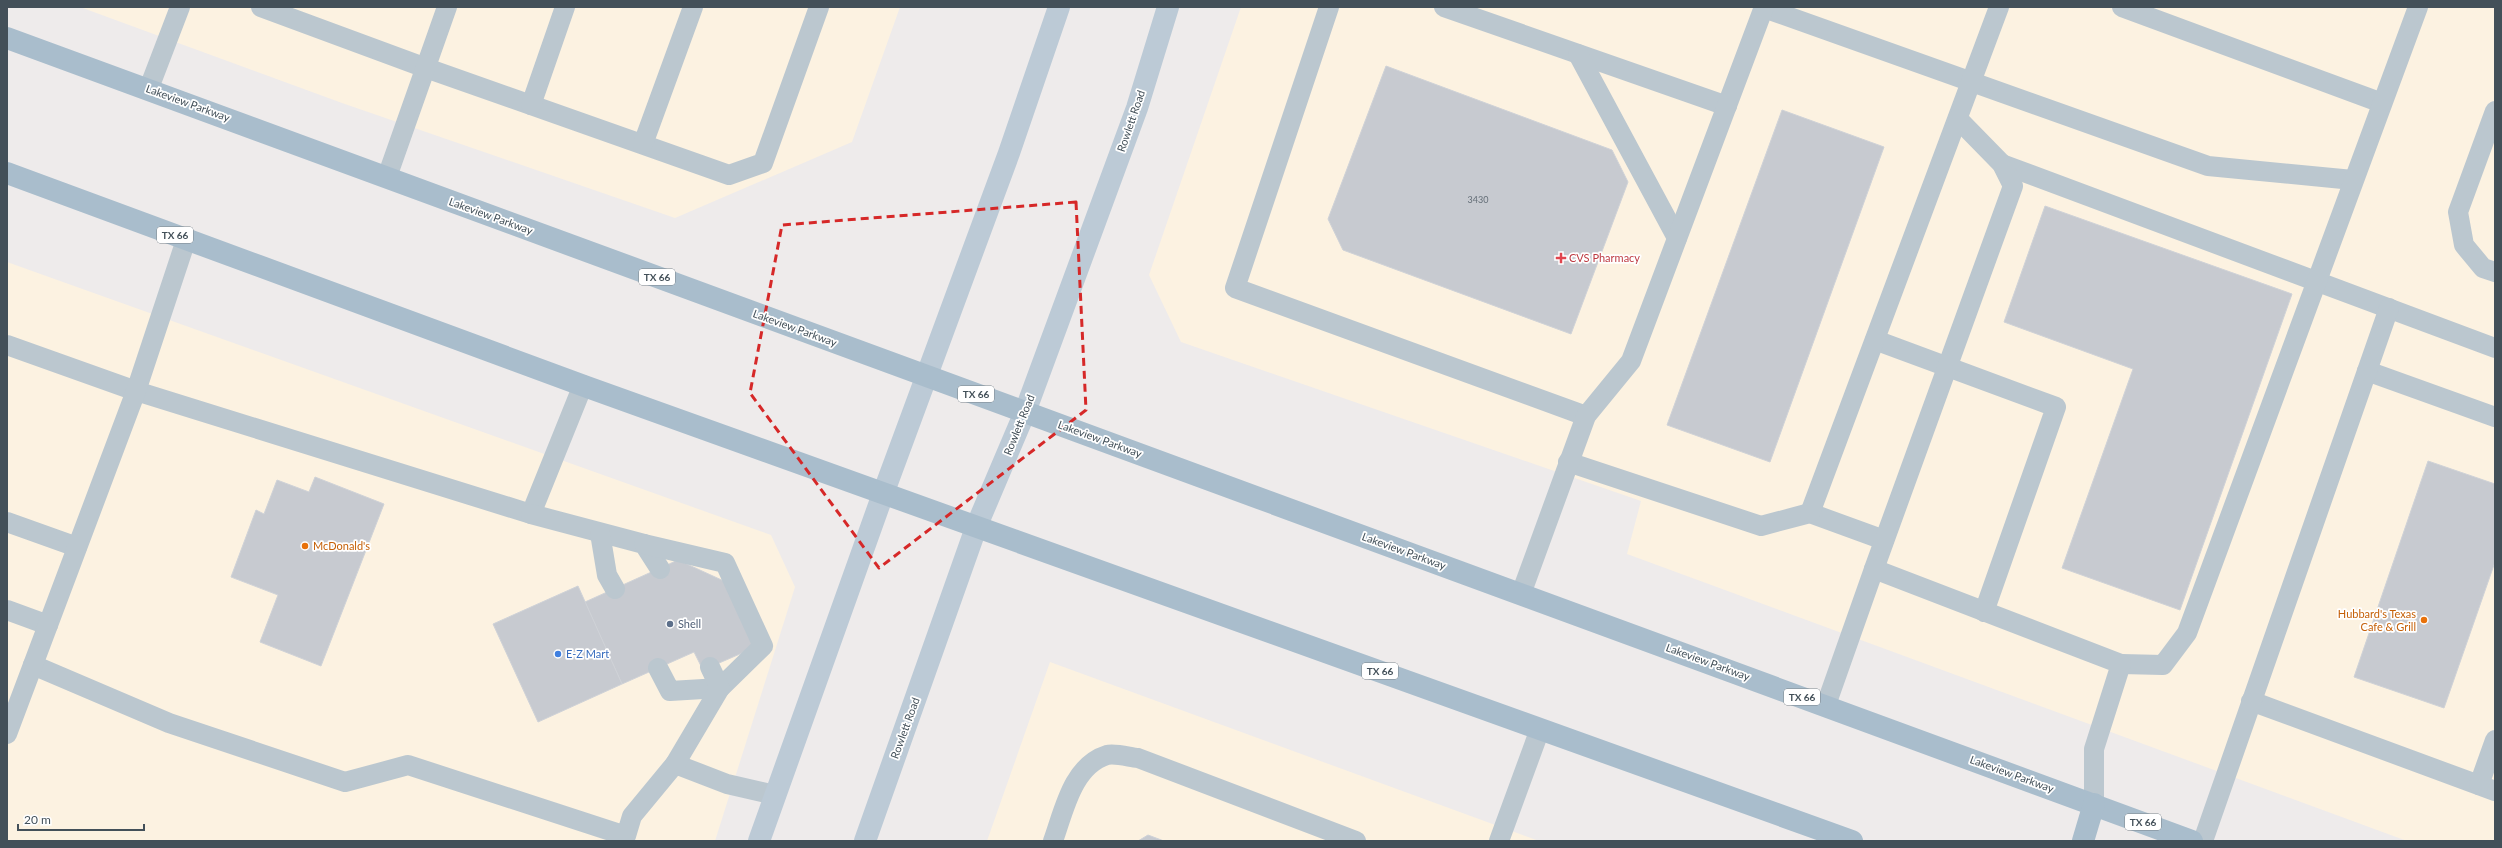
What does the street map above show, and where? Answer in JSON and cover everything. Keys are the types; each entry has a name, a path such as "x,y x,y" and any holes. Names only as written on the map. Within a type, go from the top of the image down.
{"main road":[{"path":"759,841 883,494 1009,153 1059,7"},
{"name":"Rowlett Road","path":"865,841 977,525 1026,412 1137,108 1168,7"},
{"name":"Lakeview Parkway","path":"7,38 149,88 927,377 1826,705 2192,841"},
{"name":"TX 66","path":"7,173 186,240 883,494 977,525 1852,841"},
{"path":"2083,841 2094,804"}],"lane":[{"path":"149,88 180,7"},
{"path":"261,7 301,14 426,68 729,175 763,163 819,7"},
{"path":"387,177 447,7"},
{"path":"531,105 565,7"},
{"path":"643,144 693,7"},
{"path":"1329,7 1235,288 1586,416"},
{"path":"1444,7 1727,106"},
{"path":"1521,594 1586,416 1631,361 1764,7 2208,166 2352,180"},
{"path":"1810,513 1999,7"},
{"path":"2122,7 2382,103"},
{"path":"1874,569 2121,664 2163,665 2187,632 2317,280 2352,180 2382,103 2411,9"},
{"path":"1578,54 1677,238"},
{"path":"2495,111 2458,212 2464,245 2483,268 2495,272"},
{"path":"1826,705 1884,540 2013,186 2002,164 1958,119"},
{"path":"2002,164 2317,280 2495,348"},
{"path":"7,734 136,391 186,240"},
{"path":"2204,841 2251,701 2389,308"},
{"path":"1875,340 1947,368 2056,407 1984,612"},
{"path":"7,345 136,391 531,514 600,533 725,563 763,646 720,688 675,764 632,816 625,839 408,765 345,782 169,724 33,665"},
{"path":"2367,371 2495,417"},
{"path":"531,514 583,385"},
{"path":"1568,462 1760,526 1810,513 1884,540"},
{"path":"7,522 77,547"},
{"path":"600,533 607,575 615,589"},
{"path":"644,544 660,568"},
{"path":"7,610 48,625"},
{"path":"2094,804 2094,749 2121,664"},
{"path":"710,667 720,688"},
{"path":"658,668 670,691 720,688"},
{"path":"2251,701 2487,788 2495,740"},
{"path":"1499,841 1540,728"},
{"path":"1053,841 1072,788 1087,765 1108,755 1138,758 1356,841"},
{"path":"675,764 727,784 775,795"}],"highlighted area":[{"path":"1076,202 1086,410 879,568 750,393 782,225"}],"shaded area":[{"path":"80,7 900,7 852,142 675,218 342,103"},
{"path":"1241,7 2495,7 2495,841 2407,841 1627,554 1641,501 1181,342 1149,275"},
{"path":"7,262 771,535 795,587 715,841 7,841"},
{"path":"1050,662 1539,841 987,841"}],"building":[{"name":"CVS Pharmacy","path":"1386,66 1612,150 1628,182 1571,334 1343,250 1328,219"},
{"path":"1782,110 1884,147 1770,462 1667,425"},
{"path":"2045,206 2292,294 2180,610 2062,568 2133,369 2004,322"},
{"name":"Hubbard's Texas Cafe & Grill","path":"2428,461 2495,484 2495,562 2444,708 2354,677"},
{"name":"McDonald's","path":"315,477 384,504 321,666 260,642 278,595 231,577 256,510 264,514 277,480 309,492"},
{"name":"Shell","path":"678,560 726,582 756,647 703,670 694,652 622,684 585,602"},
{"name":"E-Z Mart","path":"578,586 622,684 538,722 493,624"},
{"path":"1148,835 1164,841 1138,841"}],"place":[{"name":"CVS Pharmacy","path":"1561,258"},
{"name":"McDonald's","path":"305,546"},
{"name":"Hubbard's Texas Cafe & Grill","path":"2424,620"},
{"name":"Shell","path":"670,624"},
{"name":"E-Z Mart","path":"558,654"}]}
